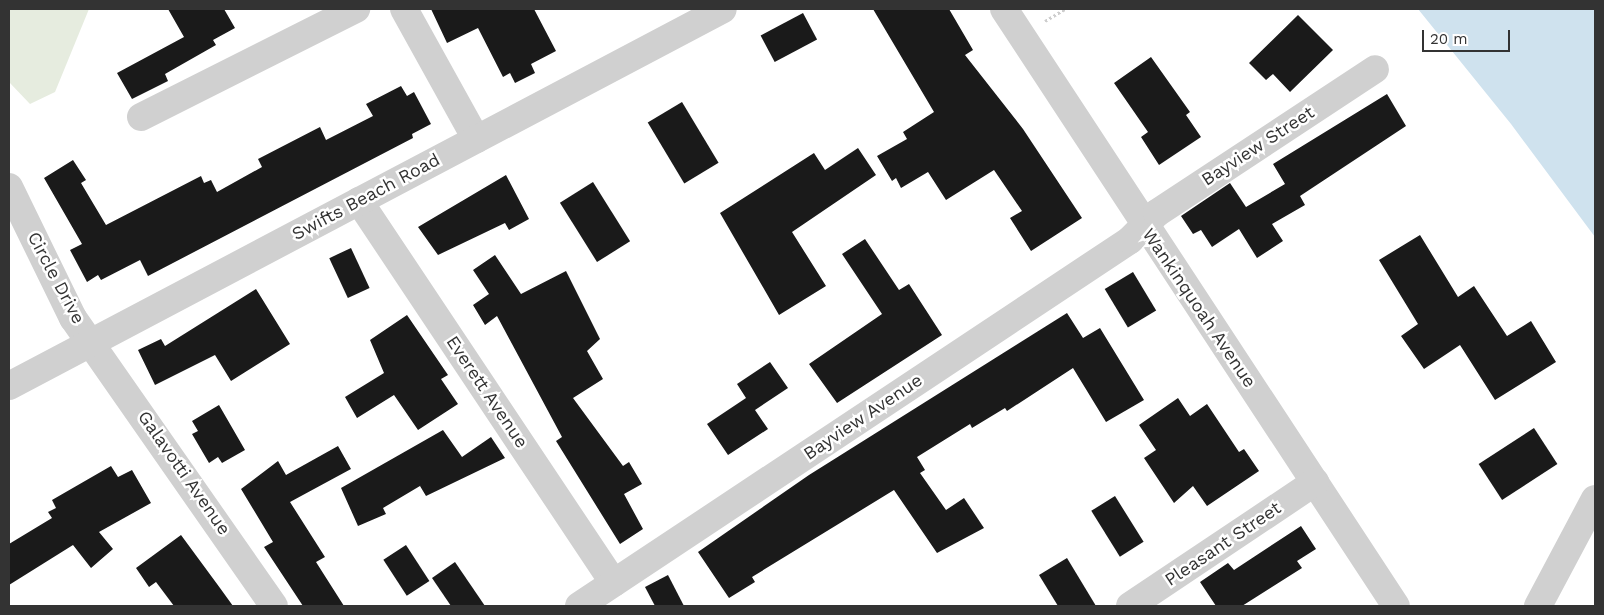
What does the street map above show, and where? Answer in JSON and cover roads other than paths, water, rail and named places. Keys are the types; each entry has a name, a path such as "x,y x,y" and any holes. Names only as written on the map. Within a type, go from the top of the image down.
{"street":[{"path":"141,117 356,9"},
{"path":"404,9 476,139"},
{"name":"Swifts Beach Road","path":"9,386 723,9"},
{"name":"Wankinquoah Avenue","path":"1004,9 1144,226 1396,606"},
{"name":"Bayview Street","path":"1144,226 1157,213 1374,69"},
{"name":"Circle Drive","path":"9,187 73,318 91,342"},
{"name":"Everett Avenue","path":"359,200 614,583"},
{"name":"Bayview Avenue","path":"579,606 1130,240 1144,226"},
{"name":"Galavotti Avenue","path":"91,342 274,606"},
{"name":"Pleasant Street","path":"1130,606 1315,482"},
{"path":"1538,606 1595,499"}],"water":[{"path":"1418,9 1595,9 1595,237 1511,124"}]}
